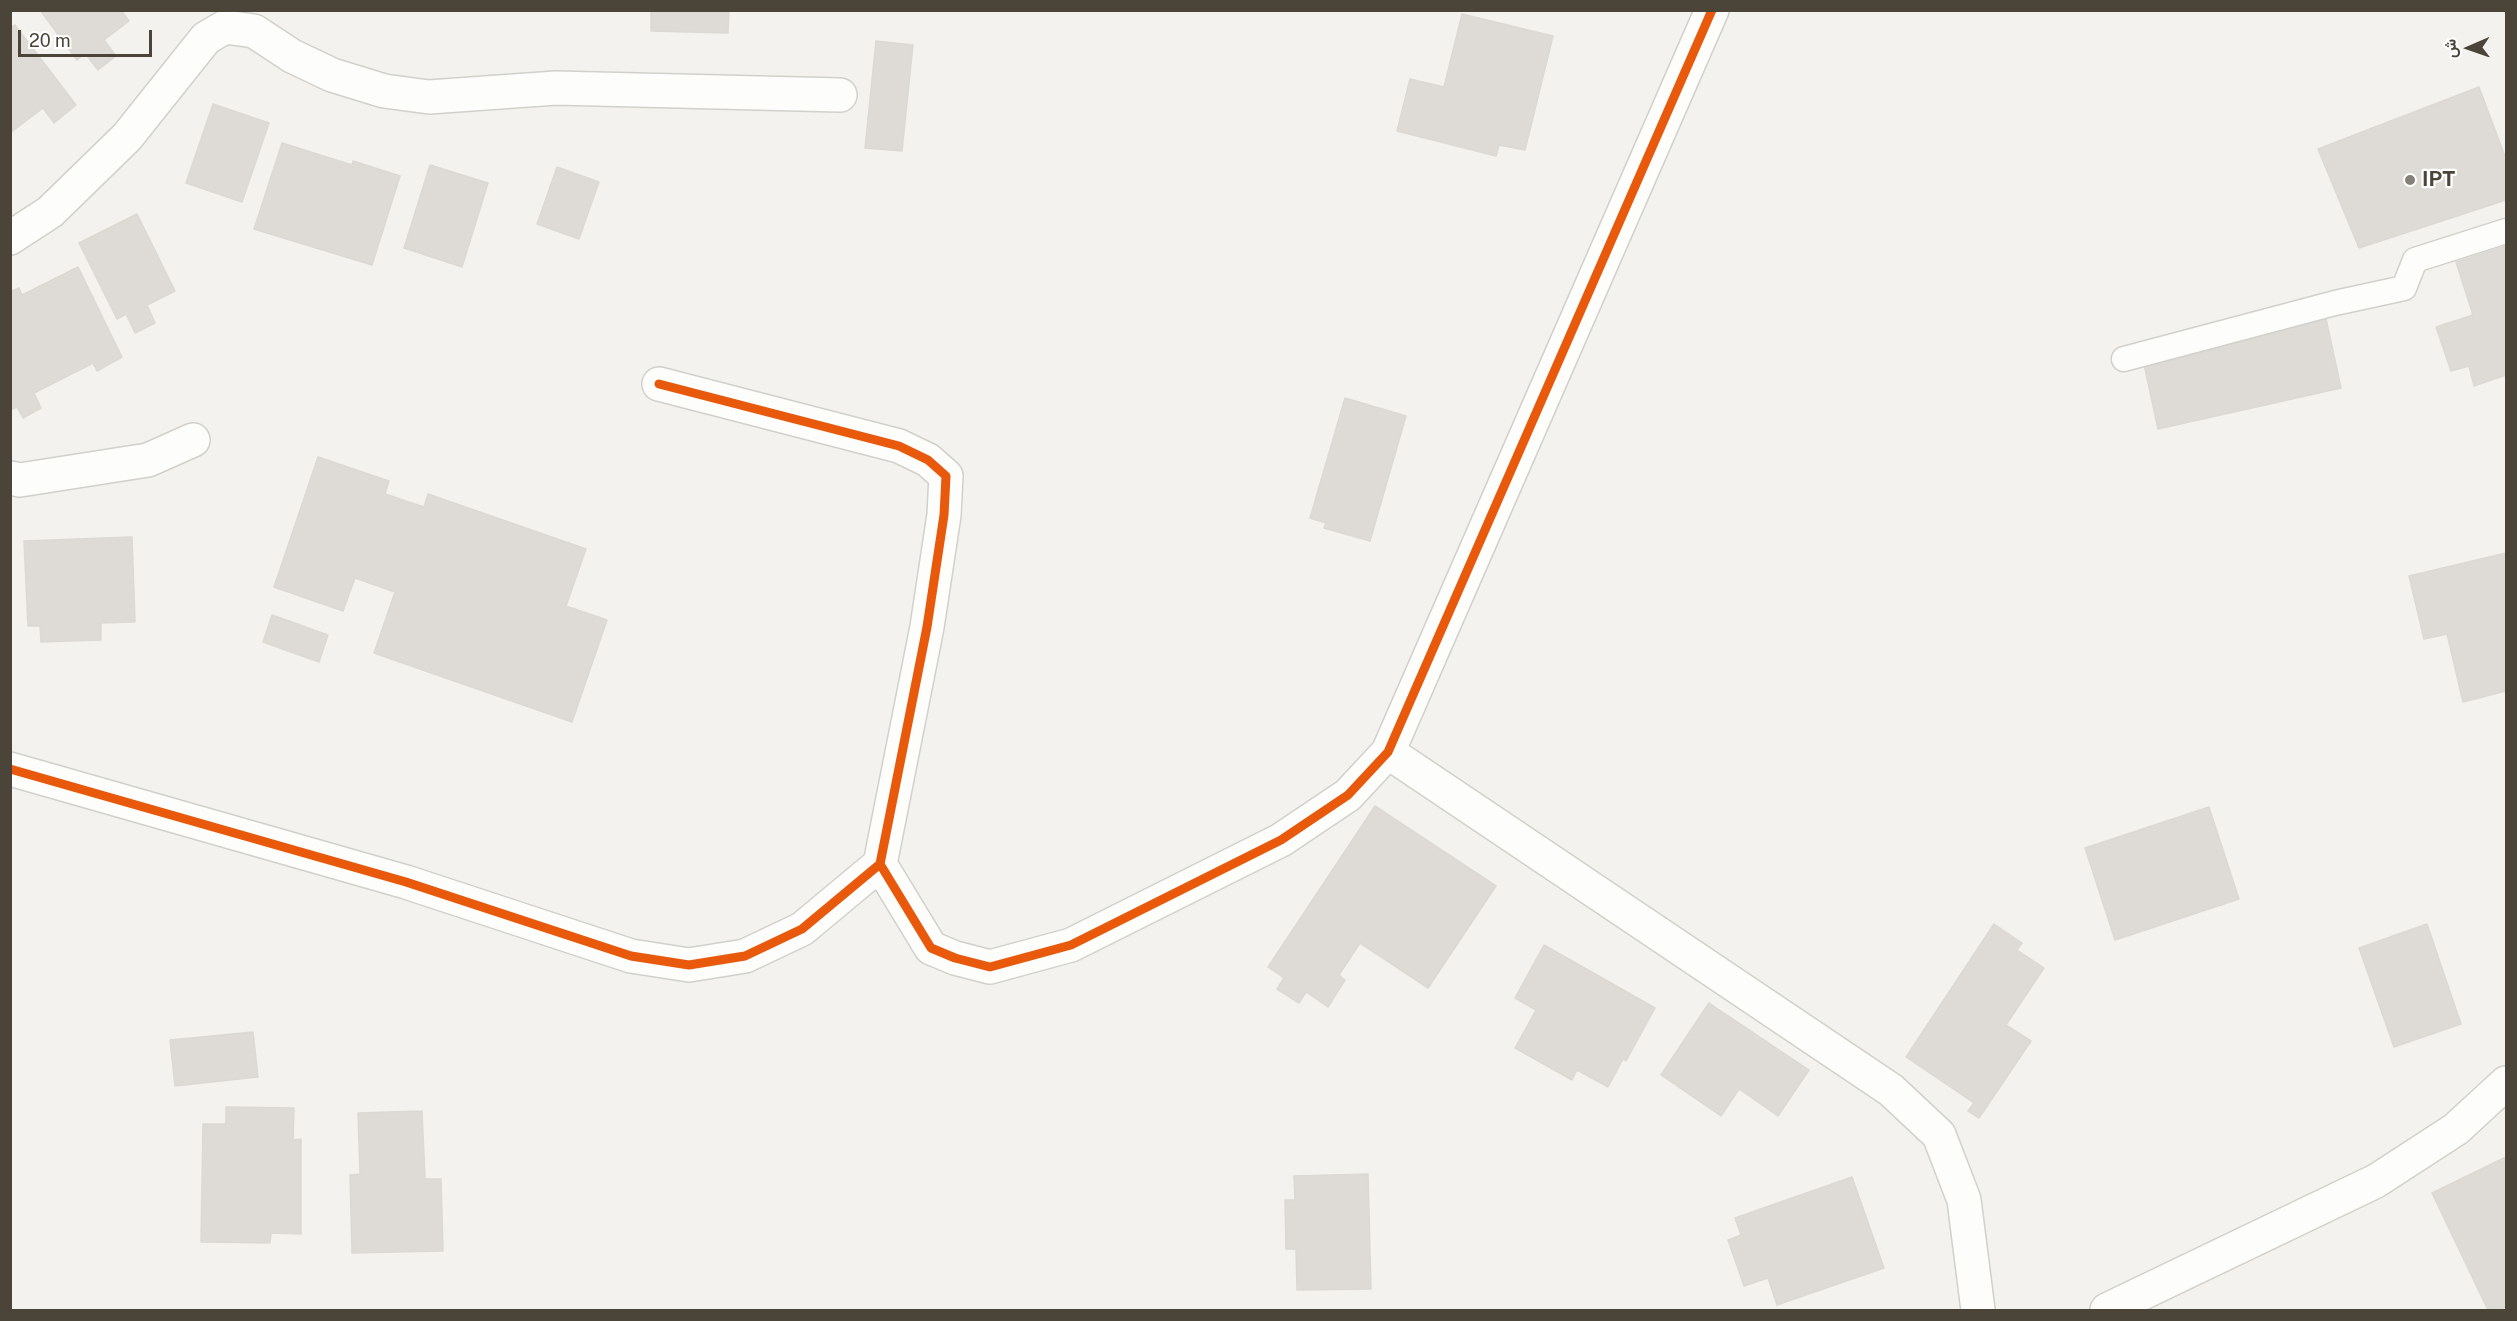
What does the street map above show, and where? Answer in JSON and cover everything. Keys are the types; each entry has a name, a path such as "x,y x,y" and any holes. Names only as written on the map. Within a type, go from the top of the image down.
{"street":[{"path":"880,864 932,948 955,958 990,967 1071,945 1281,840 1348,795 1388,752 1713,10"},
{"path":"10,238 50,212 127,138 223,19 254,31 292,56 332,75 384,92 429,97 556,88 840,95"},
{"path":"10,769 406,882 632,956 689,965 745,956 802,929 880,864 927,627 944,515 946,476 928,460 899,446 659,384"},
{"path":"10,478 20,480 148,460 193,440"},
{"path":"1388,752 1891,1090 1931,1127 1938,1135 1964,1200 1978,1311"},
{"path":"2107,1311 2376,1181 2456,1129 2506,1083"}],"lane":[{"path":"2124,358 2336,303 2404,288 2415,260 2506,231"}],"building":[{"path":"40,10 121,10 129,21 104,40 116,56 98,70 85,53 77,60"},
{"path":"651,10 729,10 728,33 651,31"},
{"path":"1462,14 1553,36 1525,150 1499,145 1496,156 1397,131 1410,79 1444,87"},
{"path":"15,25 76,105 54,123 43,108 10,133 10,28"},
{"path":"876,41 913,45 902,151 865,148"},
{"path":"2479,87 2506,159 2506,200 2359,248 2318,149"},
{"path":"213,104 269,123 242,202 186,183"},
{"path":"282,143 352,165 353,161 400,176 372,265 254,229"},
{"path":"430,165 488,183 462,267 404,248"},
{"path":"557,167 599,182 579,239 537,224"},
{"path":"137,214 175,291 147,305 155,323 135,333 126,314 117,319 79,243"},
{"path":"2506,246 2506,375 2474,386 2469,366 2451,371 2436,327 2473,315 2456,262"},
{"path":"78,267 122,357 97,371 93,363 34,393 41,408 23,418 17,407 10,410 10,292 19,288 22,295"},
{"path":"2325,314 2341,388 2158,429 2142,355"},
{"path":"1345,398 1406,416 1370,541 1324,528 1326,523 1310,518"},
{"path":"318,457 389,481 385,494 424,507 428,494 586,549 566,606 607,620 572,722 374,653 395,592 355,578 343,611 274,587"},
{"path":"132,537 135,622 101,623 101,640 41,642 40,626 28,626 24,541"},
{"path":"2506,553 2506,691 2463,702 2447,634 2424,639 2409,576"},
{"path":"272,615 328,635 319,662 263,642"},
{"path":"1375,806 1496,886 1428,988 1360,943 1339,975 1345,980 1328,1007 1306,992 1299,1003 1277,989 1284,978 1268,967"},
{"path":"2209,807 2239,899 2115,940 2085,848"},
{"path":"1994,924 2022,943 2017,950 2044,968 2006,1025 2031,1041 1979,1118 1968,1111 1974,1103 1906,1057"},
{"path":"2427,924 2461,1024 2394,1047 2359,948"},
{"path":"1544,945 1655,1008 1626,1061 1623,1059 1608,1087 1577,1070 1572,1080 1515,1048 1536,1010 1515,998"},
{"path":"1709,1003 1809,1070 1778,1116 1739,1089 1721,1116 1661,1075"},
{"path":"253,1032 258,1077 175,1086 170,1040"},
{"path":"226,1107 294,1108 293,1140 301,1139 301,1234 271,1233 270,1243 201,1242 203,1124 226,1124"},
{"path":"422,1111 425,1179 441,1179 443,1251 352,1253 350,1175 360,1174 358,1113"},
{"path":"2506,1157 2506,1310 2488,1310 2432,1193"},
{"path":"1368,1174 1371,1289 1297,1290 1296,1249 1286,1249 1285,1200 1295,1200 1294,1176"},
{"path":"1852,1177 1884,1268 1777,1305 1768,1278 1744,1286 1728,1240 1741,1235 1735,1218"}],"cycle path":[{"path":"880,864 931,948 955,958 990,967 1071,945 1281,840 1348,795 1388,752 1712,10"},
{"path":"10,769 406,882 631,956 689,965 745,956 802,929 880,864 927,627 944,515 946,476 928,460 899,446 659,384"}],"place":[{"name":"IPT","path":"2410,180"}]}
